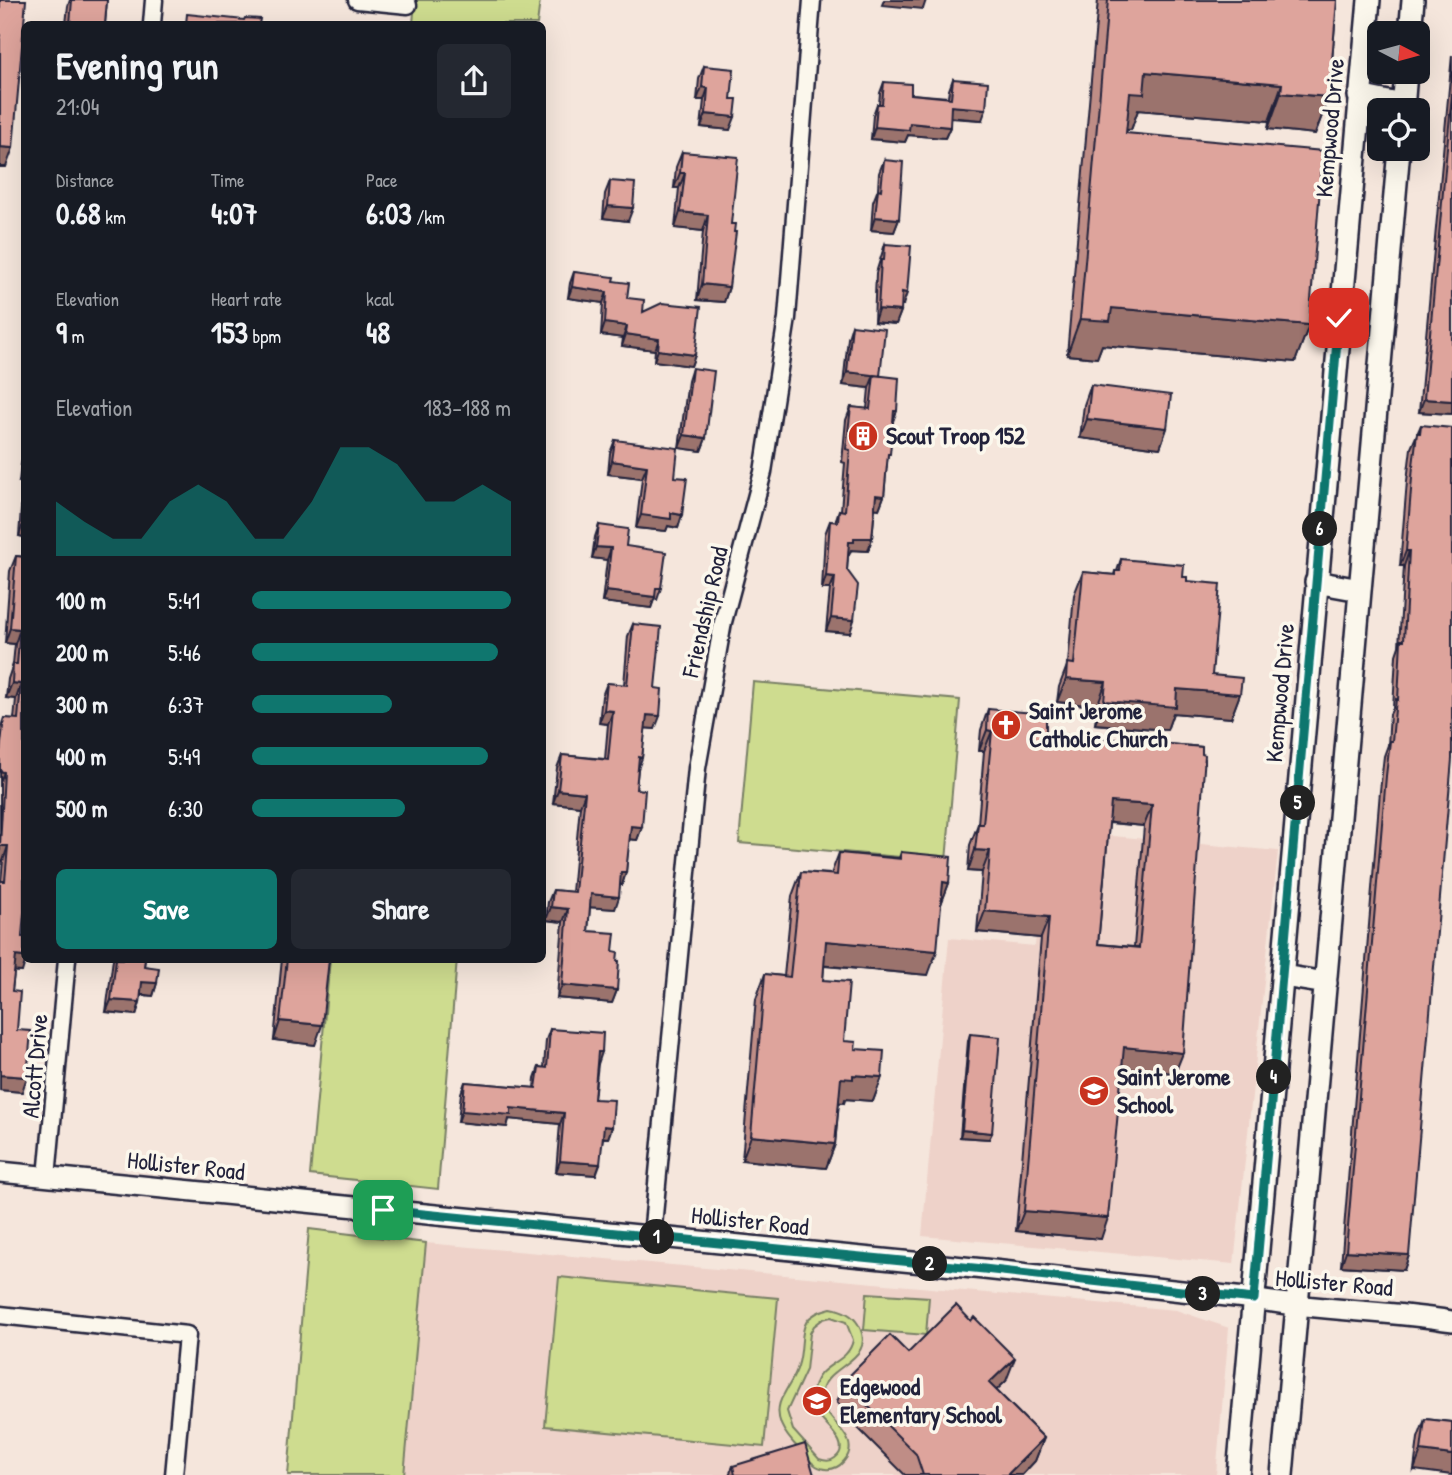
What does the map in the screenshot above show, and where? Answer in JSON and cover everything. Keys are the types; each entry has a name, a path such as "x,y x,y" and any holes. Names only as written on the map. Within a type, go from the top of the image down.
{"main road":[{"name":"Kempwood Drive","path":"1238,1475 1369,0"},
{"path":"1411,21 1413,0"},
{"path":"1360,96 1368,98"},
{"path":"1282,1475 1398,161"},
{"path":"1316,582 1360,590"},
{"path":"1283,976 1326,983"}],"street":[{"path":"152,21 154,0"},
{"path":"357,0 408,5"},
{"name":"Friendship Road","path":"652,1236 697,768 723,622 763,471 787,318 812,0"},
{"name":"Alcott Drive","path":"47,1177 67,963"},
{"name":"Hollister Road","path":"0,1172 984,1269 1254,1299 1296,1307 1413,1314 1452,1321"},
{"path":"0,1315 187,1335 174,1475"}],"shaded area":[{"name":"Saint Jerome School","path":"1046,830 1278,851 1234,1264 922,1236 949,938 1035,946"},
{"name":"Edgewood Elementary School","path":"426,1243 1176,1310 1229,1328 1216,1475 404,1475"}],"green space":[{"path":"415,0 540,0 537,21 413,21"},
{"path":"753,682 960,700 946,861 739,843"},
{"path":"330,963 457,963 438,1189 310,1175"},
{"path":"309,1229 426,1243 404,1475 288,1475"},
{"path":"559,1277 778,1298 764,1447 545,1426"},
{"path":"867,1293 929,1297 926,1335 864,1330"},
{"path":"831,1308 846,1313 858,1324 863,1337 862,1347 856,1356 823,1386 823,1405 849,1444 849,1452 844,1461 835,1468 828,1469 814,1464 789,1438 781,1425 778,1410 798,1366 803,1330 811,1317","holes":["831,1317 846,1322 853,1340 850,1348 819,1375 813,1393 817,1414 835,1435 841,1447 835,1458 825,1461 819,1459 793,1430 787,1411 806,1370 810,1333 814,1326"]}],"building":[{"path":"0,0 26,0 24,21 21,21 21,57 13,148 0,147"},
{"path":"72,0 107,0 105,21 70,21"},
{"path":"1108,0 1337,0 1329,97 1281,93 1282,84 1146,72 1144,94 1130,93 1126,133 1323,151 1309,325 1112,308 1110,321 1080,319"},
{"path":"187,14 260,19 260,21 186,21"},
{"path":"704,66 734,69 731,99 737,99 735,117 706,114 708,88 702,87"},
{"path":"953,79 988,82 986,109 951,106 950,127 910,123 909,130 875,127 877,104 882,104 884,82 911,84 911,94 951,98"},
{"path":"1452,93 1452,401 1424,399"},
{"path":"682,152 738,157 731,224 735,224 736,232 729,287 702,284 708,215 680,212 685,173 680,173"},
{"path":"884,160 903,162 899,219 875,217"},
{"path":"610,181 635,183 633,208 608,206"},
{"path":"885,244 911,246 907,293 902,292 901,311 878,309 881,260 884,260"},
{"path":"574,272 614,277 613,281 629,283 627,298 644,300 643,312 662,303 701,307 695,355 658,350 659,339 626,334 627,326 605,323 607,292 572,287"},
{"path":"852,325 885,329 880,376 847,372"},
{"path":"692,368 714,371 706,438 684,435"},
{"path":"874,375 899,378 897,411 894,411 884,496 876,495 872,538 854,538 854,542 849,542 847,570 858,585 854,620 831,618 835,577 826,576 830,521 838,522 839,510 845,511 850,450 846,449 851,407 870,409"},
{"path":"1091,385 1171,395 1167,428 1087,419"},
{"path":"1421,425 1452,428 1452,759 1409,1255 1346,1251 1386,776 1396,699 1398,700 1401,640 1404,640 1409,551 1406,551 1413,466 1417,433 1420,433"},
{"path":"615,440 678,448 675,477 687,478 682,515 671,513 671,519 641,515 647,466 612,461"},
{"path":"599,525 628,529 626,546 666,552 661,588 656,588 655,597 606,591 611,548 596,547"},
{"path":"16,556 21,557 21,684 12,683 13,664 17,664 20,629 10,628"},
{"path":"1121,559 1184,565 1183,577 1187,577 1187,581 1220,584 1212,675 1242,678 1240,694 1177,689 1176,707 1104,701 1106,682 1066,679 1067,663 1074,664 1083,572 1115,575 1115,571 1120,571"},
{"path":"633,624 661,627 655,688 662,689 660,716 647,715 636,789 645,790 642,827 631,826 626,872 621,872 619,897 591,894 588,931 615,933 613,951 618,952 619,961 617,990 562,985 568,909 551,907 553,890 575,892 585,793 558,790 562,755 608,760 613,711 604,710 607,683 627,685"},
{"path":"21,684 21,957 16,956 12,991 20,992 17,1030 31,1031 27,1077 0,1075 0,881 5,881 8,846 0,846 4,772 0,771 0,752 4,718 18,719"},
{"path":"988,709 1046,714 1046,733 1202,747 1202,754 1205,755 1183,1053 1124,1047 1108,1218 1024,1211 1049,917 985,911 990,851 975,850 978,824 983,824 992,731 987,730","holes":["1111,802 1152,805 1139,948 1098,944"]},
{"path":"901,852 951,857 949,883 943,882 937,951 826,941 823,980 849,982 844,1041 856,1042 855,1049 884,1051 882,1077 853,1075 853,1079 841,1078 835,1144 751,1136 765,974 790,977 801,872 837,875 839,853 901,859"},
{"path":"116,963 144,963 144,966 159,968 157,983 142,982 140,1002 111,1000"},
{"path":"287,963 329,963 322,1025 280,1021"},
{"path":"550,1029 603,1033 602,1052 598,1052 594,1099 614,1100 612,1127 604,1126 600,1164 560,1161 564,1113 511,1108 511,1115 462,1111 465,1082 536,1088 539,1067 547,1068"},
{"path":"970,1034 1000,1037 992,1133 962,1130"},
{"path":"956,1305 971,1321 974,1317 1015,1358 989,1383 1044,1438 1007,1475 923,1475 916,1454 865,1403 866,1399 846,1379 890,1335 908,1353"},
{"path":"1425,1419 1452,1422 1452,1455 1421,1451"},
{"path":"805,1444 814,1475 735,1475 733,1466"}],"place":[{"name":"Scout Troop 152","path":"863,436"},
{"name":"Saint Jerome Catholic Church","path":"1006,725"},
{"name":"Saint Jerome School","path":"1094,1091"},
{"name":"Edgewood Elementary School","path":"817,1401"}],"route":[{"path":"383,1210 984,1269 1254,1299 1339,318"}]}
